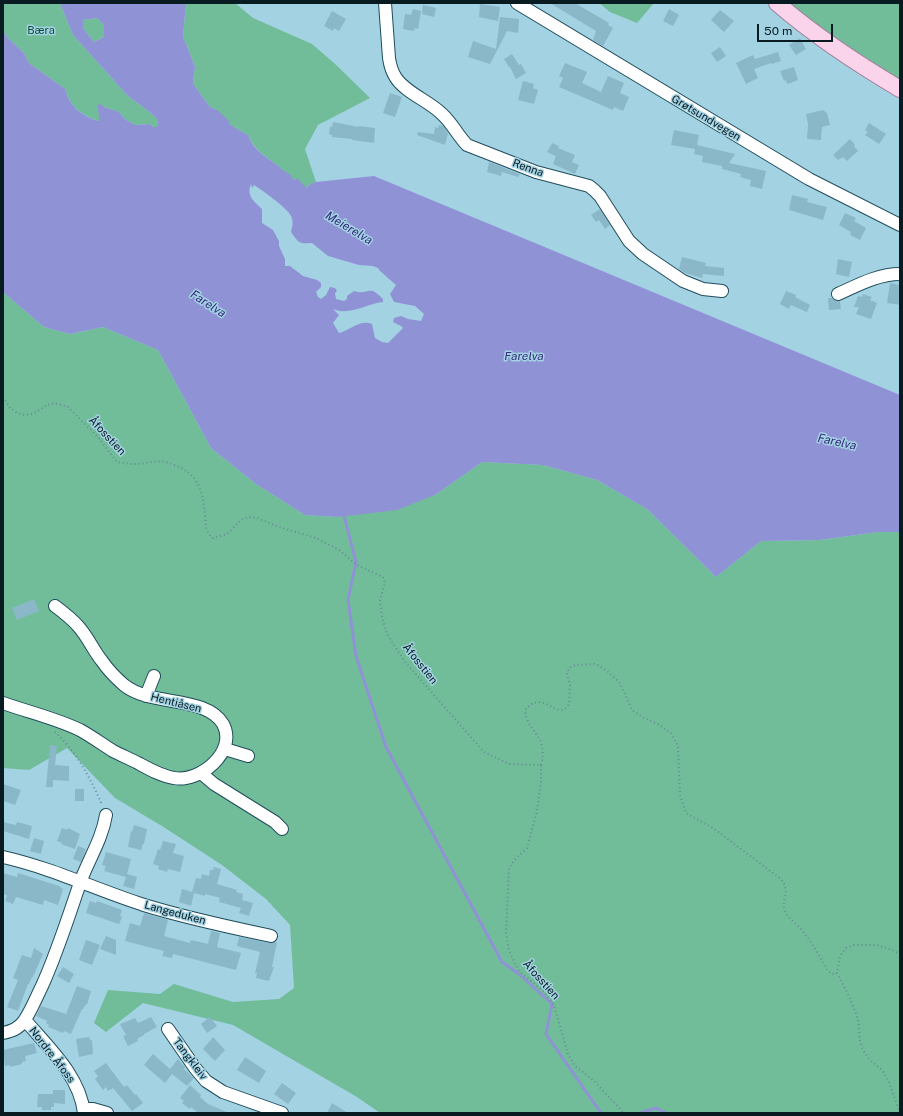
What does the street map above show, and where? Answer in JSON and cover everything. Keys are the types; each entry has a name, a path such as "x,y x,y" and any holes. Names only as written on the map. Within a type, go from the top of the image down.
{"main road":[{"path":"777,3 848,58 900,88"}],"street":[{"name":"Renna","path":"385,3 389,58 395,77 404,87 430,103 443,115 451,123 467,145 536,172 589,186 600,196 629,241 643,254 683,281 703,289 722,291"},
{"name":"Grøtsundvegen","path":"517,3 809,179 900,224"},
{"path":"838,294 880,276 900,274"},
{"name":"Hentiåsen","path":"55,606 78,626 87,637 102,662 126,687 146,696 161,700 183,702 196,706 217,717 224,725 226,741 225,749"},
{"path":"146,696 154,676"},
{"path":"3,702 63,723 81,731 114,751 163,776 183,779 191,778 201,773 214,763 225,749 248,756"},
{"path":"201,773 214,784 275,822 282,829"},
{"path":"3,1033 15,1030 25,1020 53,962 80,882 99,842 106,815"},
{"name":"Langeduken","path":"3,857 31,864 151,907 271,936"},
{"name":"Nordre Åfoss","path":"25,1020 70,1074 76,1086 84,1111"},
{"name":"Tangkleiv","path":"168,1029 194,1068 206,1081 223,1092 272,1108 282,1113"},
{"path":"84,1111 93,1109 108,1113"}],"path":[{"name":"Åfosstien","path":"3,397 10,408 17,413 25,415 33,414 47,405 54,403 68,407 97,436 117,462 136,464 164,462 178,467 192,475 199,485 204,497 206,529 208,534 213,538 227,534 241,520 257,518 279,527 316,538 339,550 357,565 383,577 385,583 380,600 386,634 404,662 484,752 509,764 541,765 541,782 537,811 526,848 515,859 509,868 506,933 509,951 519,970 543,991 554,1005 568,1054 575,1066 594,1080 624,1113"},
{"path":"541,765 544,754 542,746 538,735 529,723 525,710 530,704 539,702 548,704 559,710 564,709 569,704 570,685 567,674 569,668 575,665 596,664 607,671 620,683 632,710 644,718 660,724 671,734 678,746 680,795 686,813 713,828 781,879 786,886 784,903 785,910 790,919 800,929 828,971 832,974 836,973"},
{"path":"52,730 72,752 86,771 106,815"},
{"path":"900,954 877,945 854,945 846,948 840,956 836,973 849,996 858,1019 860,1041 863,1050 870,1060 882,1070 889,1082 900,1113"}],"green space":[{"name":"Bæra","path":"3,3 60,3 73,35 128,96 158,120 157,127 153,127 150,124 135,125 125,119 119,112 104,107 99,121 87,116 77,109 67,95 65,88 29,63 24,53 7,37 3,31"},
{"path":"186,3 235,3 253,18 312,44 370,98 318,125 305,149 316,182 310,184 307,188 267,158 258,150 249,136 229,124 217,110 210,107 194,85 193,81 195,67 183,36"},
{"path":"599,3 654,3 637,23 610,12"},
{"path":"787,3 900,3 900,83 847,50"},
{"path":"97,18 104,25 104,37 94,42 83,28 83,20"},
{"path":"3,292 44,327 70,334 103,327 158,350 211,448 256,484 305,515 338,517 435,495 482,462 543,465 597,480 647,509 716,577 761,541 820,540 878,532 900,532 900,1113 380,1113 357,1097 233,1025 143,1003 106,1032 94,1023 108,990 160,994 174,984 233,1002 279,999 294,988 290,925 266,899 222,865 162,826 115,798 67,748 29,770 3,768"}],"water":[{"name":"Farelva","path":"60,3 186,3 183,36 195,67 193,81 194,85 210,107 217,110 229,121 229,124 249,136 250,141 257,150 292,176 291,177 295,180 297,178 307,188 310,184 316,182 374,176 900,395 900,532 878,532 820,540 761,541 716,577 647,509 597,480 543,465 482,462 435,495 397,510 338,517 305,515 256,484 211,448 158,350 103,327 70,334 44,327 3,292 3,31 7,37 24,53 29,63 65,88 69,100 81,113 99,121 98,105 101,104 104,107 119,112 125,119 135,125 150,124 153,127 157,127 158,120 128,96 73,35","holes":["97,18 104,25 104,37 94,42 83,28 83,20","251,184 252,188 254,185 274,199 288,212 292,220 291,232 297,241 301,243 312,243 328,256 359,265 378,268 396,285 390,294 394,302 415,306 424,314 421,321 408,319 401,316 394,318 393,322 403,328 388,343 382,342 375,338 372,324 368,323 360,324 339,333 333,323 339,315 333,309 339,311 351,310 383,302 383,299 378,294 371,291 354,291 347,296 347,299 344,301 336,299 335,293 337,291 335,288 330,287 326,295 321,299 318,297 316,292 321,287 321,283 317,280 303,276 290,266 285,266 285,259 279,246 279,241 273,230 262,223 262,209 250,195 249,192"]}],"building":[{"path":"550,3 575,3 609,23 608,25 613,28 603,46 593,40 596,31"},
{"path":"480,4 500,7 498,21 479,17"},
{"path":"423,5 436,8 434,17 422,14"},
{"path":"413,9 421,11 418,29 415,28 414,31 403,29 405,14 411,15"},
{"path":"669,9 679,15 673,26 663,21"},
{"path":"720,10 734,21 724,32 711,20"},
{"path":"332,11 346,19 339,31 334,28 333,31 324,26"},
{"path":"500,17 519,19 518,33 507,31 490,64 468,57 473,41 496,49"},
{"path":"800,38 806,49 796,55 789,45"},
{"path":"720,47 726,56 717,62 711,53"},
{"path":"778,52 781,61 754,69 758,78 746,84 736,63 753,55 755,59"},
{"path":"512,54 519,65 521,64 526,73 516,79 504,59"},
{"path":"565,63 587,72 582,83 601,92 608,76 624,83 620,93 629,97 623,111 614,107 613,110 559,87 563,78 559,76"},
{"path":"794,67 798,80 787,84 786,80 784,81 780,71"},
{"path":"523,81 534,84 533,88 538,90 534,104 518,100"},
{"path":"390,93 402,97 395,117 383,113"},
{"path":"823,110 827,113 830,125 822,127 821,140 807,139 808,125 806,114"},
{"path":"333,122 359,127 375,128 374,143 332,137 332,135 329,134 330,126 332,127"},
{"path":"869,123 886,134 879,144 865,135 868,132 865,130"},
{"path":"439,125 443,126 448,133 445,145 417,135 418,132 434,134 435,127 438,128"},
{"path":"674,130 699,135 697,145 735,154 729,163 766,171 762,189 750,186 751,180 740,177 741,174 722,169 722,166 702,162 703,156 694,154 695,149 671,145"},
{"path":"850,139 858,151 847,161 843,157 838,160 833,155"},
{"path":"552,143 559,146 558,148 575,155 572,162 579,165 575,174 553,164 556,156 547,152"},
{"path":"489,162 520,174 518,177 502,172 501,176 487,172"},
{"path":"792,195 808,199 807,202 827,207 823,220 789,210"},
{"path":"600,209 610,225 605,229 599,220 596,222 591,215"},
{"path":"845,213 856,218 854,221 866,228 860,240 850,235 851,232 839,225"},
{"path":"682,257 706,263 705,266 724,268 724,276 703,274 702,278 685,273 679,269"},
{"path":"838,259 852,262 849,277 836,274"},
{"path":"890,283 900,285 900,305 887,303"},
{"path":"786,291 796,295 795,297 810,305 807,312 791,305 789,309 780,304"},
{"path":"863,294 872,297 870,300 877,303 871,319 856,314 859,307 854,307 858,296 862,297"},
{"path":"828,298 840,301 841,309 829,310"},
{"path":"34,599 39,611 17,620 12,608"},
{"path":"50,745 57,746 55,765 69,766 69,781 53,780 53,787 46,787"},
{"path":"3,784 21,790 15,805 3,801"},
{"path":"75,789 84,789 84,801 75,801"},
{"path":"3,822 16,825 17,822 32,826 29,839 3,831"},
{"path":"134,825 147,829 144,844 141,850 128,847 131,831 132,832"},
{"path":"62,828 67,830 68,828 80,834 75,849 57,841"},
{"path":"34,838 44,841 41,854 30,851"},
{"path":"163,841 176,844 173,853 184,856 180,872 168,869 167,872 158,869 159,866 153,864 158,849 160,850"},
{"path":"78,846 86,849 81,862 73,859"},
{"path":"106,852 131,859 127,874 137,877 134,889 123,886 126,877 104,871 106,866 102,865"},
{"path":"214,867 221,869 217,884 237,890 236,892 243,894 242,900 253,903 249,916 239,913 241,908 219,902 220,898 205,894 205,896 194,893 191,906 179,902 182,889 192,892 196,878 201,879 202,874 209,876 210,870 213,870"},
{"path":"3,873 17,877 18,873 59,886 63,889 58,905 44,900 43,905 16,897 13,904 5,901 7,895 3,894"},
{"path":"90,901 96,903 97,901 122,910 120,916 122,917 119,924 86,913"},
{"path":"144,913 168,920 164,936 190,943 191,940 208,944 211,931 220,933 217,947 241,953 236,970 173,954 172,958 162,956 164,951 125,941 130,923 140,926"},
{"path":"106,936 116,940 116,955 100,949"},
{"path":"239,937 269,943 277,942 272,967 274,967 269,981 256,978 257,973 255,973 260,952 237,946"},
{"path":"86,940 100,945 92,965 79,960"},
{"path":"34,948 43,954 33,977 28,984 18,1011 7,1007 18,980 13,978 22,955 31,958"},
{"path":"63,967 74,974 69,983 57,976"},
{"path":"77,986 91,991 87,1005 86,1004 82,1009 71,1034 64,1031 63,1033 48,1027 49,1025 46,1023 47,1021 36,1016 41,1006 66,1014"},
{"path":"151,1017 157,1027 137,1039 138,1041 128,1046 123,1036 126,1035 120,1024 135,1018 138,1023"},
{"path":"210,1017 217,1026 207,1033 201,1024"},
{"path":"89,1037 90,1040 92,1040 93,1054 79,1057 76,1039"},
{"path":"213,1037 225,1050 215,1061 203,1049"},
{"path":"34,1043 37,1053 25,1056 26,1061 22,1062 22,1064 10,1067 10,1065 5,1066 3,1050"},
{"path":"153,1054 170,1069 178,1059 185,1067 184,1069 194,1078 187,1086 172,1074 165,1083 144,1065"},
{"path":"245,1057 266,1071 259,1083 237,1070"},
{"path":"106,1063 124,1087 127,1085 143,1103 132,1111 113,1088 108,1091 106,1087 103,1090 95,1079 98,1076 94,1071"},
{"path":"282,1083 296,1093 288,1104 274,1094"},
{"path":"190,1085 208,1104 229,1113 198,1113 191,1107 190,1109 182,1103 184,1101 180,1098"},
{"path":"53,1090 65,1090 65,1104 54,1103 54,1107 51,1107 51,1110 42,1110 42,1107 37,1107 38,1094 53,1094"},
{"path":"332,1103 348,1113 327,1113"}],"waterway":[{"path":"344,516 356,562 348,600 356,656 386,747 502,962 519,974 552,1004 546,1034 601,1113"},
{"path":"640,1113 656,1108 666,1113"}],"water label":[{"name":"Meierelva","path":"349,228"}]}
